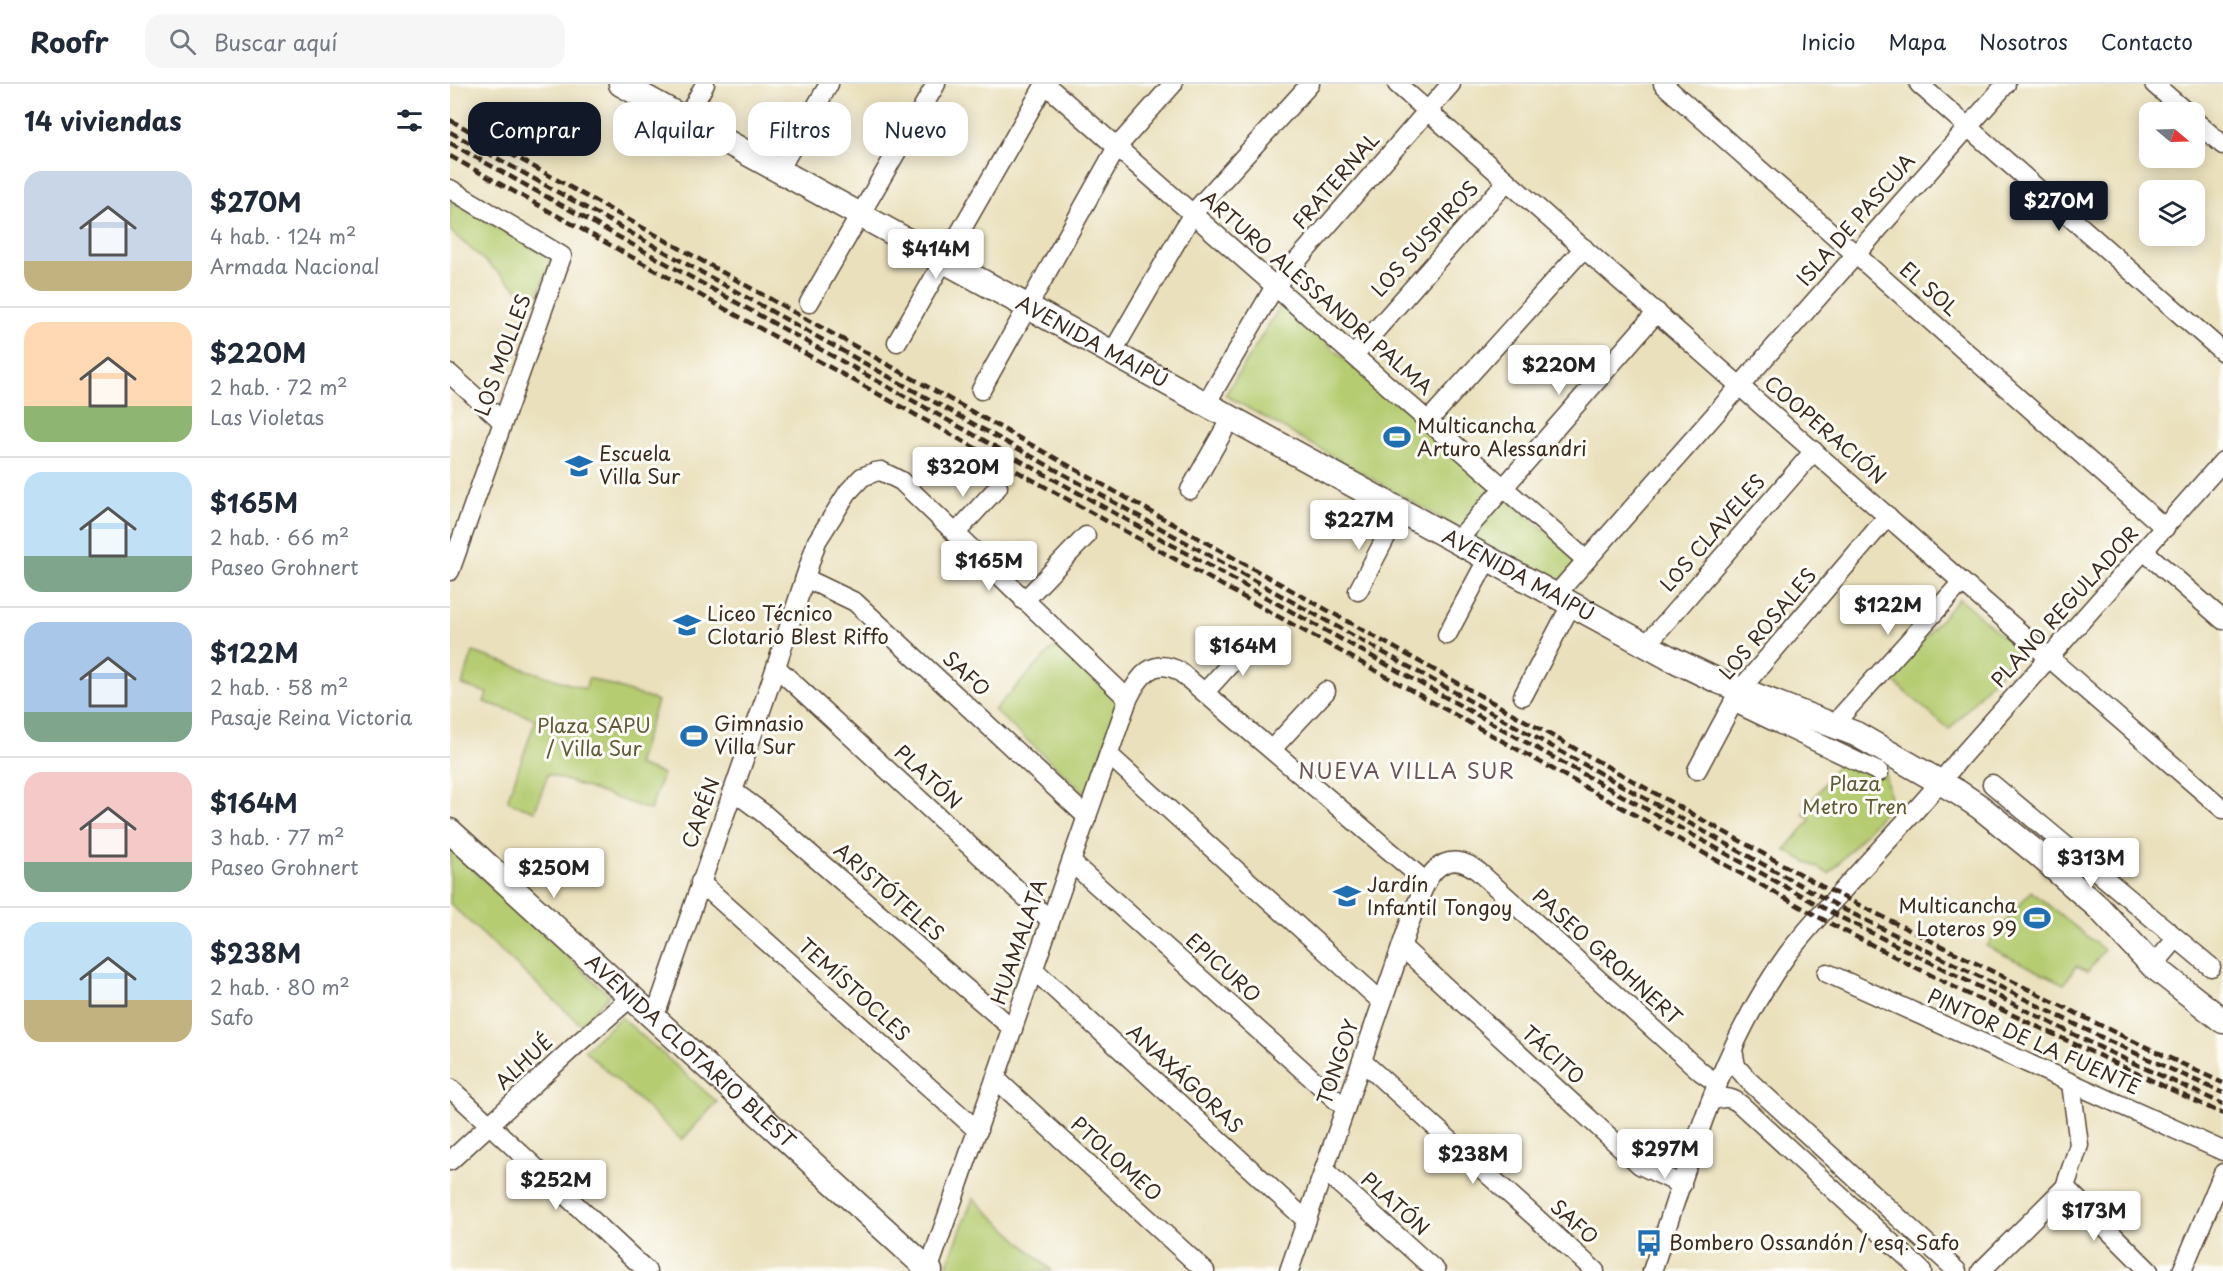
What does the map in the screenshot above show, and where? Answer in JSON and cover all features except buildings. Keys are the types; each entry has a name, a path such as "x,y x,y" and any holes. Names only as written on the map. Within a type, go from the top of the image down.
{"main road":[{"name":"AVENIDA MAIPÚ","path":"621,84 654,102"},
{"name":"AVENIDA MAIPÚ","path":"736,146 1694,670 1736,696 1856,734 1941,782 1980,807 2046,861 2098,907 2153,966 2223,1021"},
{"name":"AVENIDA CLOTARIO BLEST","path":"450,831 929,1270"}],"street":[{"path":"695,102 705,84"},
{"path":"779,170 829,84"},
{"path":"809,303 936,84"},
{"path":"897,342 1045,84"},
{"name":"ARTURO ALESSANDRI PALMA","path":"1045,84 1586,560"},
{"path":"981,390 1117,147 1173,84"},
{"path":"1112,352 1193,213 1310,84"},
{"name":"COOPERACIÓN","path":"1397,84 2223,809"},
{"name":"FRATERNAL","path":"1206,404 1275,286 1451,84"},
{"name":"EL SOL","path":"1663,84 2165,528"},
{"path":"1919,84 2223,352"},
{"name":"ISLA DE PASCUA","path":"1523,696 1563,600 1586,560 2006,84"},
{"path":"2154,84 2175,102"},
{"path":"2205,129 2223,145"},
{"name":"LOS SUSPIROS","path":"1353,355 1507,181"},
{"name":"LOS MOLLES","path":"450,189 562,256 450,571"},
{"path":"1428,421 1584,248"},
{"path":"1457,541 1657,312"},
{"path":"450,374 503,422"},
{"path":"1190,490 1231,418"},
{"name":"LOS CLAVELES","path":"1646,645 1814,451"},
{"name":"PLANO REGULADOR","path":"1652,1271 1711,1101 1733,1050 1762,993 1802,935 1941,782 2223,461"},
{"name":"CARÉN","path":"654,1019 821,531 855,483 868,474 881,471 901,481 955,534"},
{"path":"998,487 955,534 1128,699"},
{"path":"1358,591 1400,510"},
{"name":"LOS ROSALES","path":"1697,770 1736,696 1888,516"},
{"path":"450,519 464,531"},
{"path":"1024,601 1086,536"},
{"path":"2144,551 2223,620"},
{"path":"1447,635 1488,558"},
{"name":"SAFO","path":"805,578 855,602 1087,817"},
{"path":"1842,715 1962,582"},
{"path":"1253,639 1205,692 1430,876"},
{"name":"PLATÓN","path":"776,667 1050,920"},
{"name":"HUAMALATA","path":"929,1270 1128,699 1136,683 1153,668 1170,667 1184,674 1205,692"},
{"path":"1272,749 1326,691"},
{"name":"AVENIDA MAIPÚ","path":"1736,696 1878,772"},
{"path":"1109,754 1382,1002"},
{"path":"1992,784 2211,967"},
{"name":"ARISTÓTELES","path":"733,791 763,813 1013,1029"},
{"name":"EPICURO","path":"1071,862 1346,1108"},
{"name":"PASEO GROHNERT","path":"1430,876 1447,862 1462,862 1473,868 1701,1072 1718,1084"},
{"name":"TONGOY","path":"1289,1271 1382,1002 1430,876"},
{"name":"TEMÍSTOCLES","path":"700,882 978,1131"},
{"path":"2153,966 2176,939"},
{"name":"TÁCITO","path":"1402,947 1640,1165 1682,1185"},
{"name":"ANAXÁGORAS","path":"1034,970 1306,1220"},
{"name":"PINTOR DE LA FUENTE","path":"1827,973 2223,1151"},
{"name":"ALHUÉ","path":"450,1161 630,998"},
{"path":"1733,1050 1736,1066 1748,1080 1957,1271"},
{"name":"SAFO","path":"1362,1061 1595,1271"},
{"name":"PTOLOMEO","path":"996,1079 1205,1271"},
{"path":"1982,1271 2065,1187 2079,1144 2078,1119 2071,1083"},
{"path":"450,1088 647,1271"},
{"path":"1711,1101 1723,1098 1733,1099 1922,1271"},
{"name":"PLATÓN","path":"1324,1170 1436,1271"},
{"path":"2182,1271 2223,1173"},
{"path":"2065,1187 2149,1271"},
{"path":"1872,1225 1888,1208"}],"green space":[{"path":"450,200 552,259 534,303 450,231"},
{"path":"1281,305 1495,485 1462,530 1225,395"},
{"path":"1504,496 1579,559 1556,585 1468,536"},
{"path":"1959,598 2019,650 1949,730 1890,678"},
{"path":"1055,646 1117,699 1118,707 1090,788 1083,791 994,710"},
{"name":"Plaza SAPU / Villa Sur","path":"473,652 585,689 589,678 657,701 637,765 663,774 650,810 548,774 535,811 509,802 508,798 536,719 484,702 487,693 462,685"},
{"name":"Plaza Metro Tren","path":"1847,751 1885,773 1891,804 1829,874 1785,850 1811,819 1803,814"},
{"path":"450,848 609,995 581,1025 450,904"},
{"name":"Multicancha Loteros 99","path":"2031,891 2104,950 2088,971 2076,966 2064,984 1986,946"},
{"path":"621,1017 717,1102 682,1140 584,1050"},
{"path":"973,1198 1052,1271 950,1271 946,1268"}],"railway":[{"path":"450,120 1821,886 2114,1032 2223,1083"},
{"path":"450,132 1845,910 2109,1041 2223,1093"},
{"path":"450,143 1840,917 2105,1050 2223,1104"},
{"path":"450,156 1835,926 1964,992 2223,1114"}],"place":[{"name":"Multicancha Arturo Alessandri","path":"1397,437"},
{"name":"Escuela Villa Sur","path":"579,466"},
{"name":"Liceo Técnico Clotario Blest Riffo","path":"687,625"},
{"name":"Gimnasio Villa Sur","path":"694,736"},
{"name":"Jardín Infantil Tongoy","path":"1347,896"},
{"name":"Multicancha Loteros 99","path":"2037,918"},
{"name":"Bombero Ossandón / esq. Safo","path":"1649,1243"}],"district":[{"name":"NUEVA VILLA SUR","path":"1407,772"}]}
